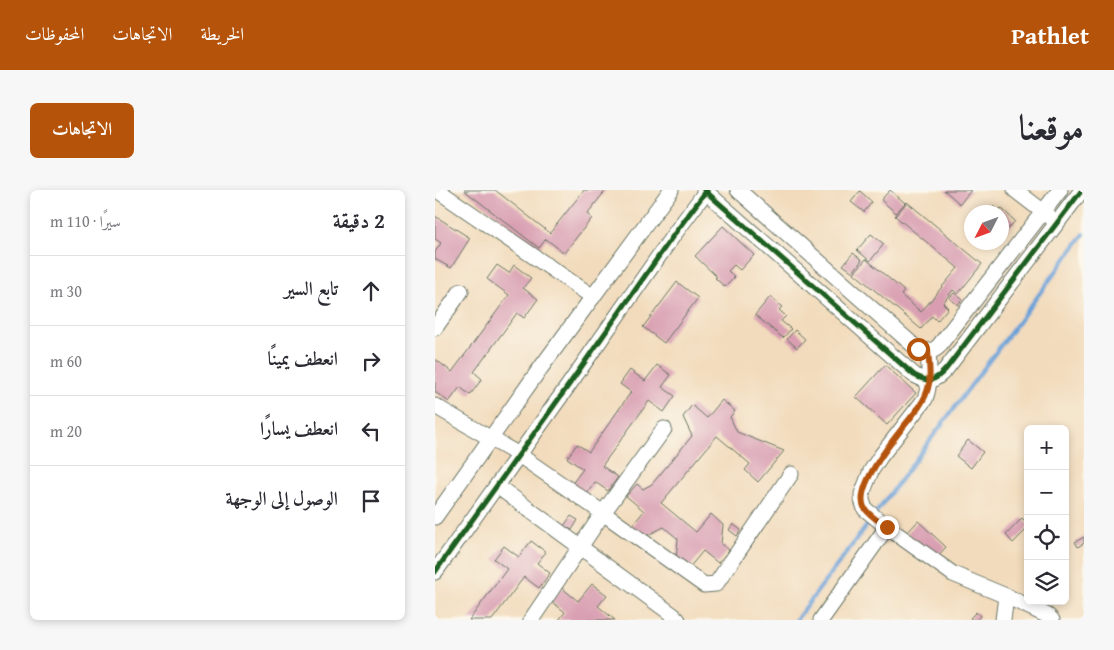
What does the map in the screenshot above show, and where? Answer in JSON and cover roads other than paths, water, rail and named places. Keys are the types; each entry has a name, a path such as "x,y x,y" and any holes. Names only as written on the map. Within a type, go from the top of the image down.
{"street":[{"path":"437,190 593,297"},
{"path":"435,517 537,373 671,190"},
{"path":"435,572 706,190 914,375 930,381 946,369 1082,190"},
{"path":"1015,190 1057,223"},
{"path":"744,192 913,345 918,349 933,351 939,346 1060,190"},
{"path":"435,328 461,291"},
{"path":"928,351 929,390 925,399 871,471 862,494 865,509 953,574 1006,596 1048,616 1052,620"},
{"path":"435,406 519,455 704,585 717,584 791,474"},
{"path":"531,620 603,513 664,429"},
{"path":"497,486 678,620"},
{"path":"821,620 878,520"},
{"path":"1003,620 1006,596"}],"waterway":[{"path":"875,514 1084,234"},
{"path":"796,620 871,520"}]}
